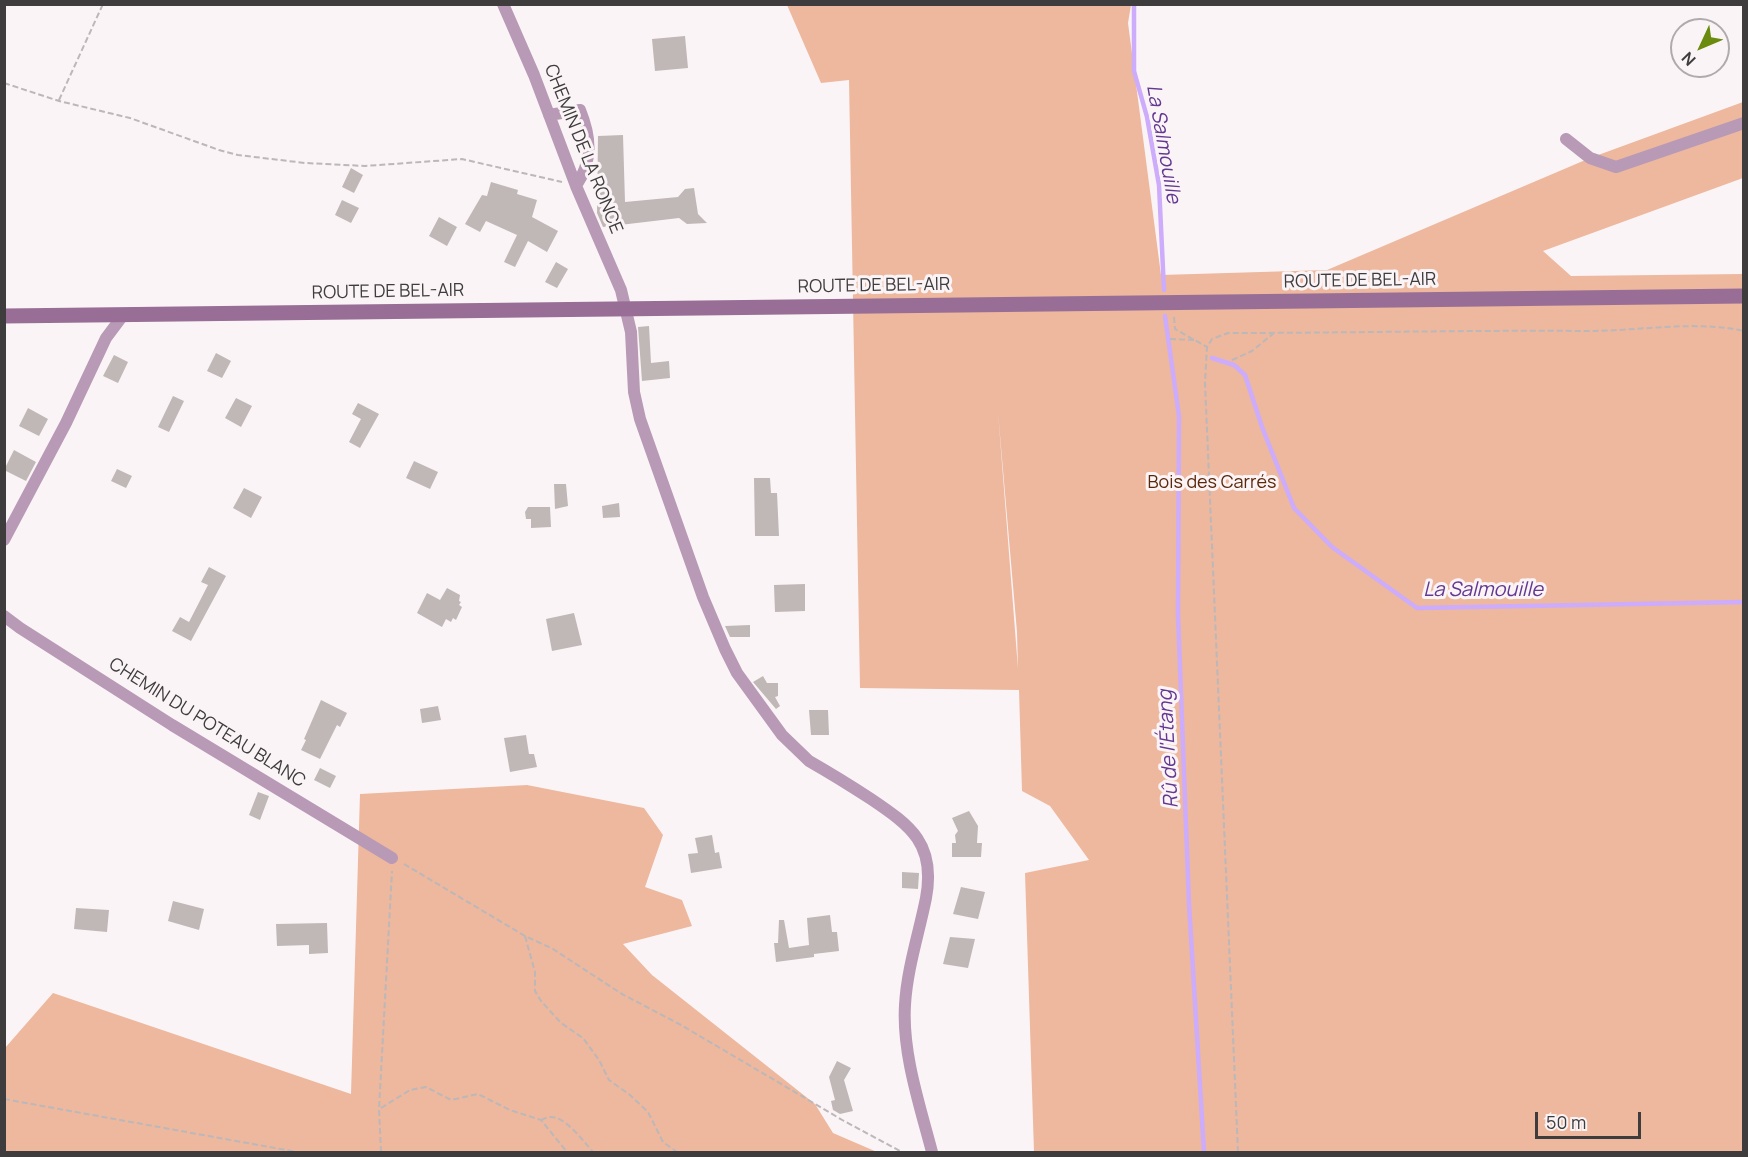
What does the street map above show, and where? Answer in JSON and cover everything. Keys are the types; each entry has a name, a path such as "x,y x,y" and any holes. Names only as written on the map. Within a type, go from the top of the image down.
{"main road":[{"name":"ROUTE DE BEL-AIR","path":"4,316 627,307 1743,296"}],"street":[{"name":"CHEMIN DE LA RONCE","path":"503,4 627,307 631,332 634,392 640,419 703,597 725,649 737,673 795,748 809,761 904,822 914,834 926,858 927,895 906,991 905,1009 910,1067 932,1152"},
{"path":"549,115 580,110 585,123 589,140 589,156 581,179 576,186"},
{"path":"1566,139 1590,158 1616,167 1743,123"},
{"path":"4,540 66,423 106,338 124,314"},
{"name":"CHEMIN DU POTEAU BLANC","path":"4,616 172,725 392,858"}],"path":[{"path":"58,101 103,4"},
{"path":"4,83 58,101 130,118 238,155 345,166 462,159 576,186"},
{"path":"1238,1152 1206,434 1204,363 1207,347 1212,339 1228,333 1377,333 1438,330 1591,331 1714,326 1743,332"},
{"path":"1175,329 1207,347"},
{"path":"1232,360 1252,351 1274,333"},
{"path":"1170,339 1196,340"},
{"path":"381,1152 379,1109 392,858 525,936 553,949 622,994 681,1024 844,1121 902,1152"},
{"path":"525,936 535,972 535,991 542,1001 561,1023 583,1038 599,1060 609,1080 648,1112 663,1142 677,1152"},
{"path":"379,1109 410,1090 426,1087 451,1100 478,1094 510,1110 541,1120 567,1152"},
{"path":"4,1099 297,1152"},
{"path":"541,1120 551,1117 562,1121 578,1134 592,1152"}],"green space":[{"name":"Bois des Carrés","path":"787,5 1131,5 1128,23 1161,275 1327,270 1590,158 1743,102 1743,178 1543,251 1571,276 1743,274 1743,1152 1034,1152 1025,873 1089,860 1050,806 1022,791 1019,690 860,688 849,80 821,83","holes":["998,412 1017,632 1018,669"]},
{"path":"527,785 644,808 663,835 645,887 682,900 692,926 623,944 652,975 815,1104 833,1133 877,1152 5,1152 5,1048 53,993 351,1094 360,794"}],"building":[{"path":"685,36 688,68 655,71 652,39"},
{"path":"623,135 625,202 678,197 685,189 694,188 698,214 707,223 687,224 679,218 603,227 597,213 598,136"},
{"path":"351,168 363,175 354,193 342,187"},
{"path":"491,182 518,190 517,194 537,200 532,217 558,231 547,252 528,241 515,267 504,262 517,235 486,221 480,232 465,224 482,195 487,196"},
{"path":"342,200 359,208 351,223 335,215"},
{"path":"439,217 457,227 447,246 429,236"},
{"path":"556,262 568,269 557,288 545,282"},
{"path":"649,326 651,363 669,361 670,378 642,381 638,327"},
{"path":"216,353 231,361 222,378 207,371"},
{"path":"114,355 128,362 118,383 103,376"},
{"path":"173,396 184,401 169,432 158,427"},
{"path":"236,398 252,406 241,427 225,418"},
{"path":"358,403 379,414 360,448 349,442 361,419 352,414"},
{"path":"28,408 48,419 39,436 19,426"},
{"path":"14,450 36,462 26,481 4,470"},
{"path":"414,461 438,472 430,489 406,478"},
{"path":"117,469 132,476 126,488 111,481"},
{"path":"754,478 770,478 771,493 777,493 779,536 755,536"},
{"path":"554,484 566,484 568,506 555,509"},
{"path":"244,488 262,497 251,518 233,508"},
{"path":"619,503 620,517 603,518 602,506"},
{"path":"528,507 550,507 551,527 531,528 531,519 526,519 525,512"},
{"path":"209,567 226,576 191,641 172,631 180,617 189,622 208,585 201,582"},
{"path":"805,584 805,611 775,612 774,585"},
{"path":"447,588 460,595 459,605 462,607 456,620 453,618 451,622 446,619 442,627 417,613 427,593 440,600"},
{"path":"574,613 582,645 552,651 546,619"},
{"path":"750,625 750,637 730,637 725,626"},
{"path":"763,676 767,683 778,683 778,696 775,697 780,706 776,709 753,682"},
{"path":"321,700 347,713 340,727 337,725 320,759 301,750"},
{"path":"438,706 441,720 422,723 420,709"},
{"path":"809,710 828,710 829,735 811,735"},
{"path":"526,735 529,754 534,754 537,767 510,772 504,738"},
{"path":"320,768 336,776 330,788 314,780"},
{"path":"258,792 269,796 260,820 249,815"},
{"path":"969,811 978,826 977,843 982,843 981,857 952,857 952,843 956,843 955,835 958,831 952,818"},
{"path":"712,835 715,853 719,852 722,868 691,873 688,854 698,853 695,838"},
{"path":"902,872 919,873 918,889 902,888"},
{"path":"961,887 985,892 978,919 953,914"},
{"path":"173,901 204,909 199,930 168,921"},
{"path":"76,908 109,910 107,932 74,929"},
{"path":"830,915 832,932 837,932 839,951 776,962 774,943 778,943 779,920 784,920 789,948 809,945 807,918"},
{"path":"327,923 328,953 309,954 309,945 277,946 276,924"},
{"path":"950,937 975,939 968,968 943,964"},
{"path":"837,1061 851,1068 844,1080 853,1111 840,1114 833,1110 831,1101 835,1100 829,1077"}],"waterway":[{"name":"La Salmouille","path":"1134,4 1134,71 1147,117 1159,185 1164,290"},
{"name":"Rû de l'Étang","path":"1165,316 1179,416 1178,615 1189,904 1204,1152"},
{"name":"La Salmouille","path":"1212,358 1234,365 1245,375 1262,427 1294,508 1332,547 1417,608 1744,602"}]}
